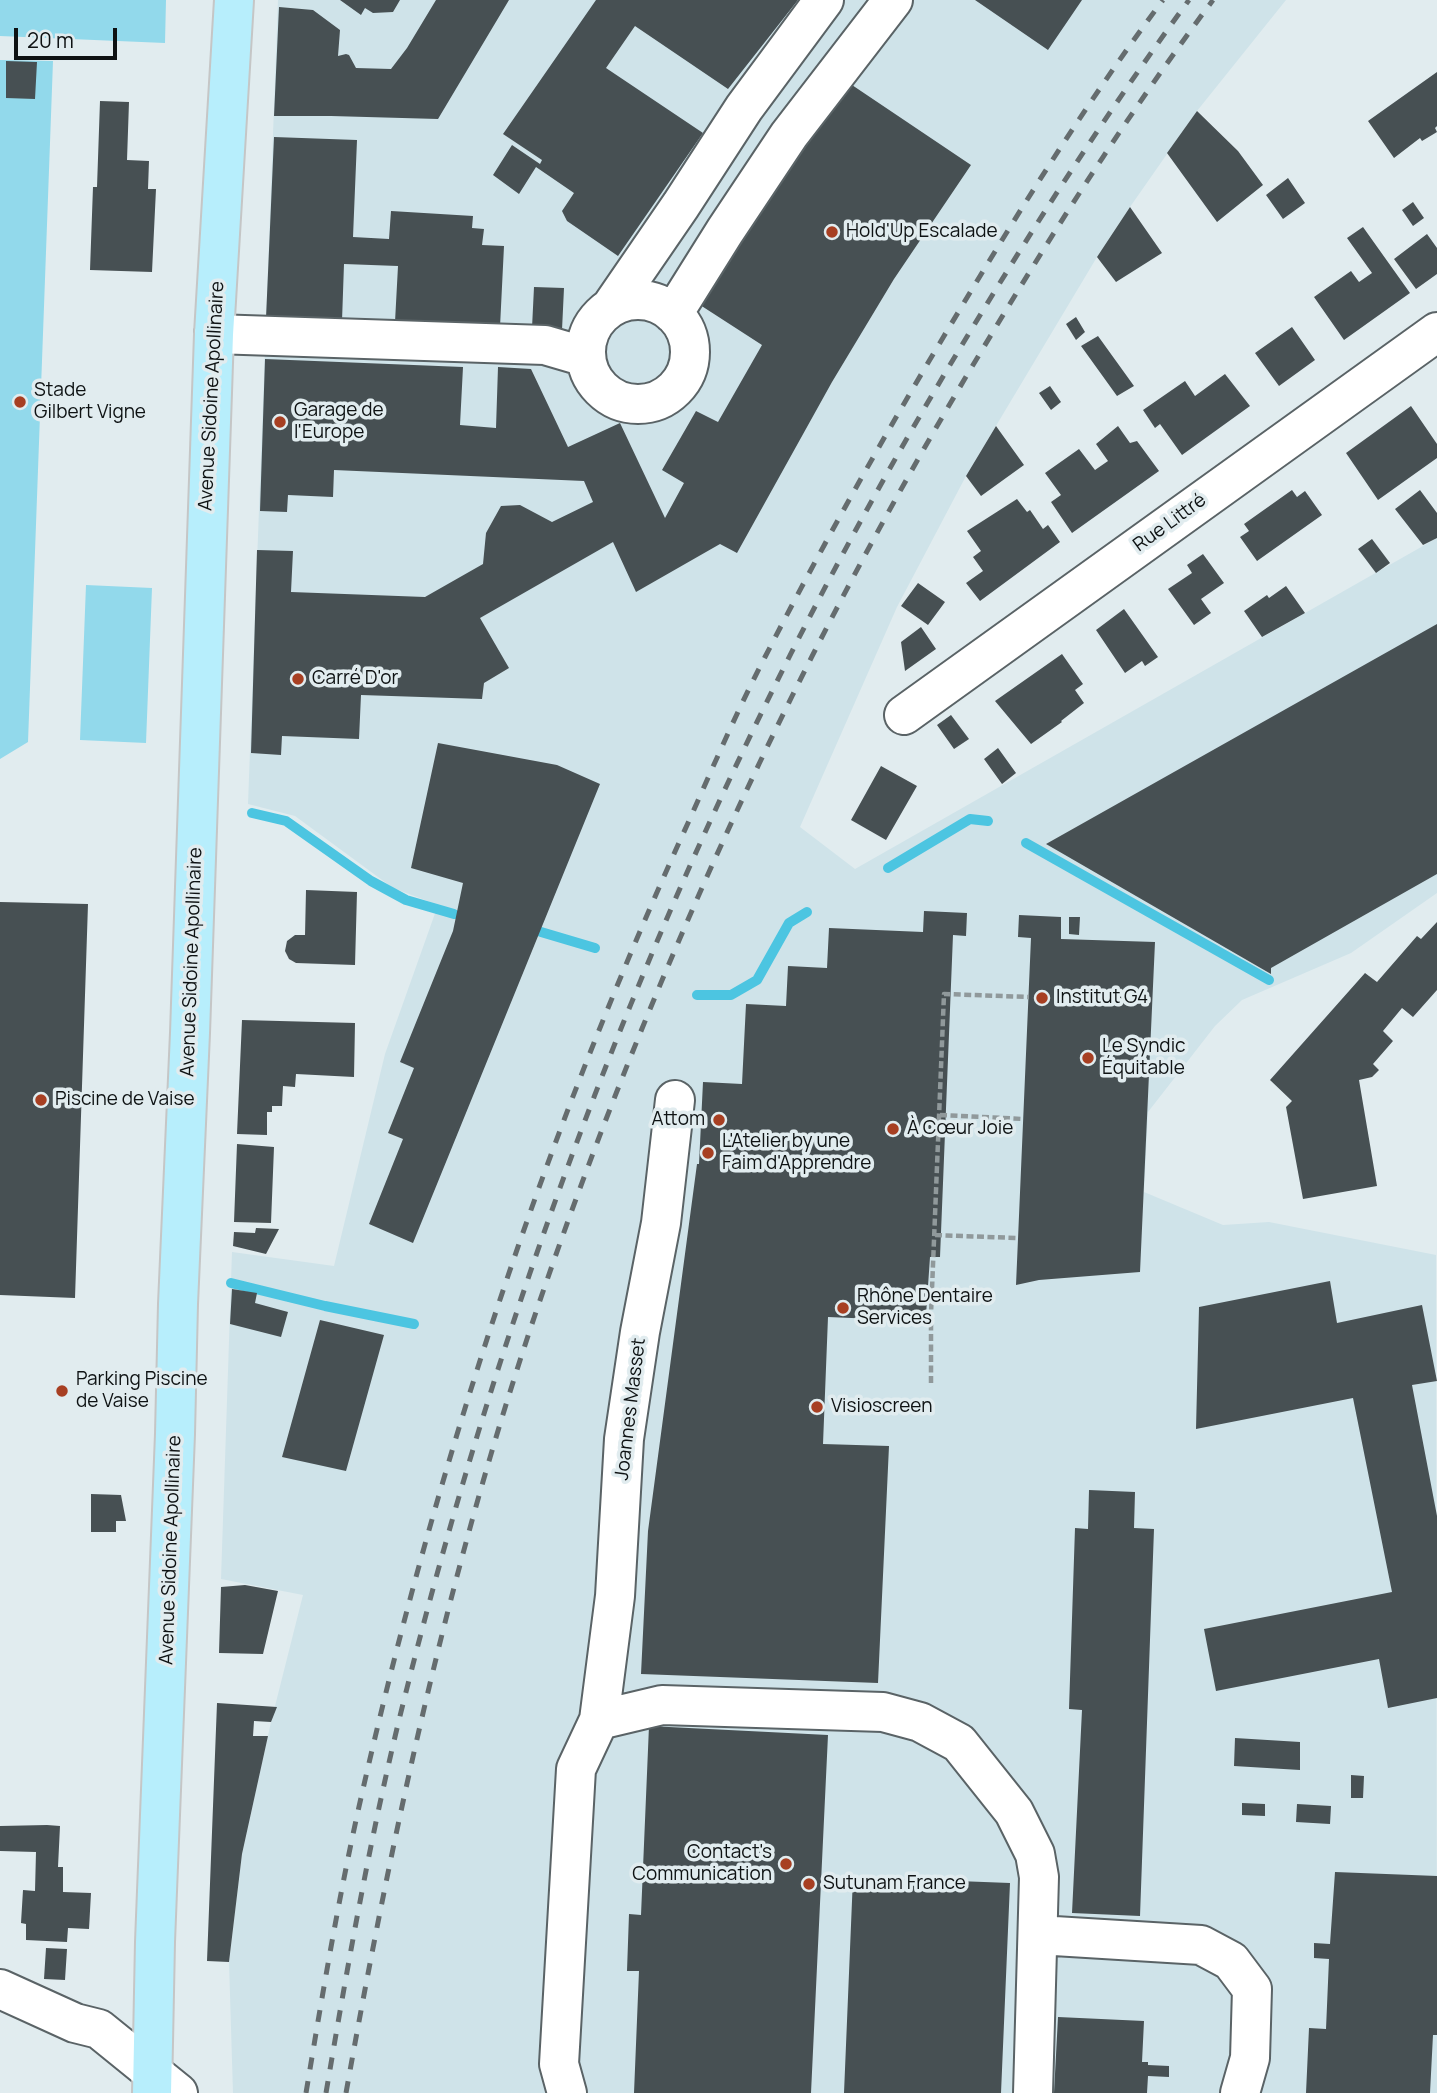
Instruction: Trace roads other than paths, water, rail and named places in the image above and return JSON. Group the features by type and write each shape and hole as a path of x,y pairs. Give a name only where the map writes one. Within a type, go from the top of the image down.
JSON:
{"main road":[{"name":"Avenue Sidoine Apollinaire","path":"161,2086 155,1952 175,1434 177,1304 190,1020 214,334 234,0"}],"street":[{"path":"611,307 627,301 644,300 673,314 684,328 689,343 689,360 684,376 674,389 661,399 645,404 628,403 612,397 599,387 590,373 586,357 586,342 591,328 611,307 744,108 824,0"},
{"path":"673,314 789,135 882,14 837,0"},
{"path":"744,108 789,135"},
{"path":"681,205 725,231"},
{"name":"Rue Littré","path":"904,715 1437,332"},
{"path":"214,334 545,345 586,357"},
{"name":"Joannes Masset","path":"567,2093 559,2064 576,1769 599,1720 615,1596 624,1439 640,1332 661,1223 675,1100"},
{"path":"599,1720 662,1705 883,1712 920,1722 959,1743 1014,1812 1035,1854 1040,1877 1032,2093"},
{"path":"1038,1935 1201,1945 1231,1961 1252,1989 1250,2058 1240,2093"},
{"path":"0,1989 75,2022 99,2029 161,2086"}],"waterway":[{"path":"252,813 286,821 371,881 406,900 454,914"},
{"path":"888,868 970,819 988,821"},
{"path":"1026,843 1269,980"},
{"path":"697,995 731,995 757,980 789,923 807,912"},
{"path":"541,932 595,948"},
{"path":"231,1283 414,1324"}],"railway":[{"path":"306,2093 332,1940 355,1827 393,1665 426,1541 501,1297 543,1177 636,940 735,718 874,455 1022,208 1076,123 1163,0"},
{"path":"326,2093 383,1788 455,1510 509,1335 570,1161 636,990 710,822 789,657 875,494 968,335 1075,165 1189,0"},
{"path":"346,2093 404,1797 450,1601 477,1504 536,1312 580,1187 678,942 789,702 912,469 1063,219 1151,86 1213,0"}],"place":[{"name":"Hold'Up Escalade","path":"832,232"},
{"name":"Stade Gilbert Vigne","path":"20,402"},
{"name":"Garage de l'Europe","path":"280,422"},
{"name":"Carré D'or","path":"298,679"},
{"name":"Institut G4","path":"1042,998"},
{"name":"Le Syndic Équitable","path":"1088,1058"},
{"name":"Piscine de Vaise","path":"41,1100"},
{"name":"Attom","path":"719,1120"},
{"name":"À Cœur Joie","path":"893,1129"},
{"name":"L'Atelier by une Faim d'Apprendre","path":"708,1153"},
{"name":"Rhône Dentaire Services","path":"843,1308"},
{"name":"Parking Piscine de Vaise","path":"62,1391"},
{"name":"Visioscreen","path":"817,1407"},
{"name":"Contact's Communication","path":"786,1864"},
{"name":"Sutunam France","path":"809,1884"}]}
